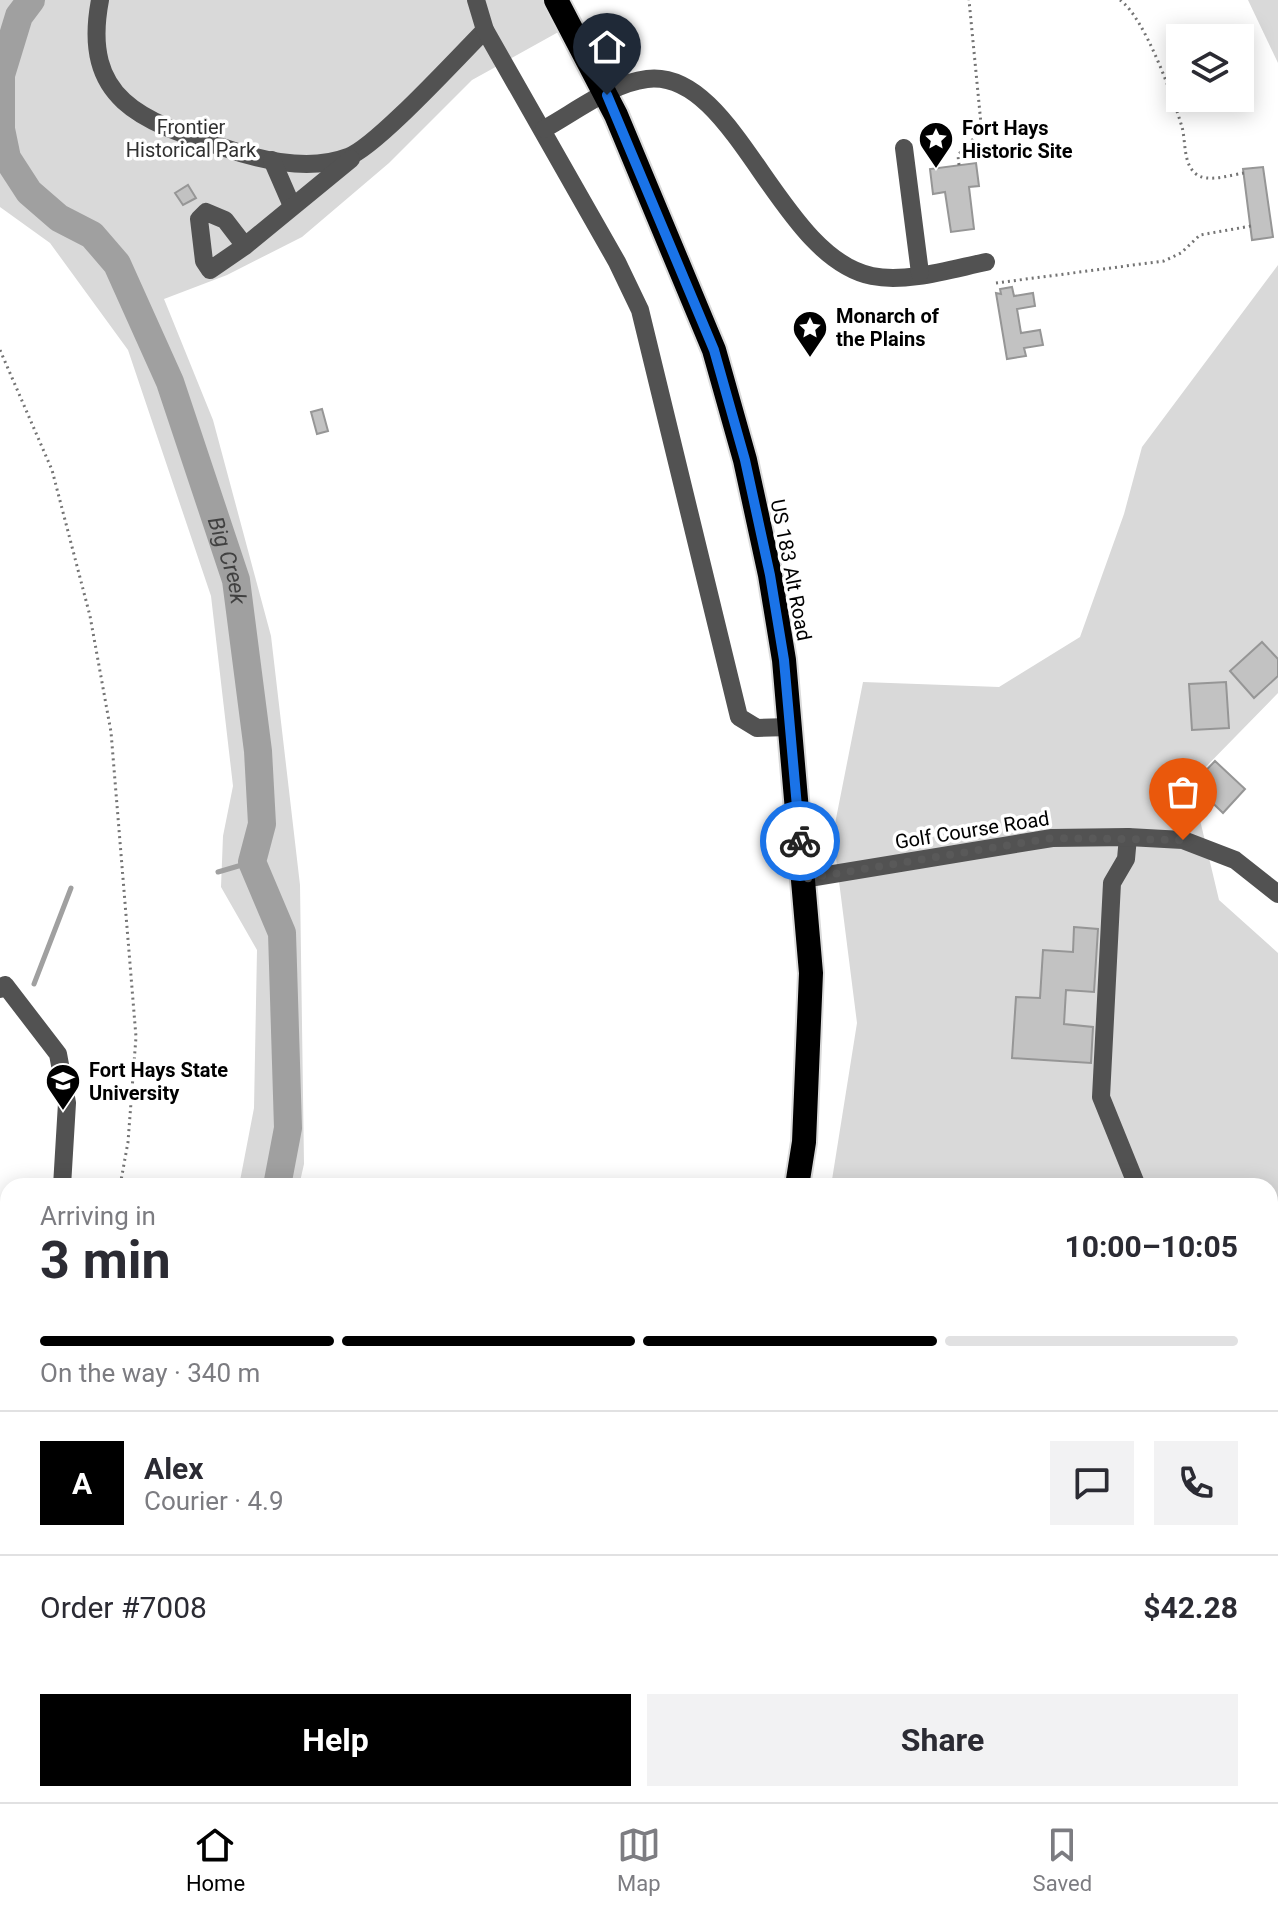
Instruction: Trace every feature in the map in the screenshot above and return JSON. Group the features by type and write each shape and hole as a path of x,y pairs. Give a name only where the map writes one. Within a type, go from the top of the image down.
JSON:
{"highway":[{"name":"US 183 Alt Road","path":"556,0 607,95 714,350 745,460 770,575 790,727 811,973 804,1142 798,1178"}],"street":[{"path":"100,0 95,34 99,58 115,90 131,109 165,128 272,160 333,160 362,149"},
{"path":"476,0 485,30 624,274 646,327 739,717 757,728 790,727"},
{"path":"245,246 362,149 485,30"},
{"path":"544,129 607,95 648,79 668,79 688,87 719,116 797,221 826,253 849,268 874,276 920,273 986,262"},
{"path":"904,148 920,273"},
{"path":"272,160 292,206"},
{"path":"1128,837 1126,859 1112,883 1101,1097 1134,1178"},
{"name":"Golf Course Road","path":"803,879 1052,838 1128,837 1183,840 1235,860 1278,894"},
{"path":"0,989 5,985 58,1054 67,1103 62,1178"}],"path":[{"path":"959,165 958,155 979,133 981,124 969,0"},
{"path":"1120,0 1129,6 1146,39 1182,128 1189,167 1198,176 1208,178 1244,173"},
{"path":"996,283 1164,261 1181,253 1200,235 1251,226"},
{"path":"0,350 52,470 90,616 111,732 136,1037 128,1142 121,1178"}],"green space":[{"name":"Frontier Historical Park","path":"0,0 555,0 571,25 472,80 389,163 302,237 227,275 164,299 213,420 271,636 300,885 304,1164 301,1178 241,1178 254,1108 257,950 221,887 223,836 233,786 211,596 128,350 50,243 0,207"},
{"path":"1248,0 1278,0 1278,63"},
{"path":"1278,265 1278,693 1191,782 1219,900 1278,953 1278,1178 832,1178 857,1023 833,834 863,682 999,687 1080,637 1124,514 1142,447"}],"building":[{"path":"976,163 979,186 969,187 974,229 951,232 945,192 933,194 930,169"},
{"path":"1263,167 1273,237 1252,240 1243,169"},
{"path":"188,185 196,198 183,205 175,193"},
{"path":"1012,287 1014,296 1033,293 1035,306 1017,309 1021,333 1040,330 1043,345 1024,348 1026,356 1007,359 996,293 1001,294 1000,289"},
{"path":"322,409 328,431 317,434 311,412"},
{"path":"1262,642 1278,659 1278,676 1254,698 1230,671"},
{"path":"1226,682 1229,728 1192,730 1189,684"},
{"path":"1215,761 1245,789 1223,813 1193,784"},
{"path":"1074,927 1098,929 1094,992 1066,990 1064,1024 1093,1027 1091,1063 1012,1058 1016,997 1040,998 1043,950 1073,952"}],"waterway":[{"name":"Big Creek","path":"31,0 19,16 1,75 1,129 7,158 29,192 59,218 92,235 117,264 170,382 236,580 258,751 262,824 252,862 282,933 288,1128 279,1178"},
{"path":"218,872 252,862"},
{"path":"34,984 71,888"}],"way so far":[{"path":"800,841 803,879 1052,838 1183,840"}],"place":[{"name":"Fort Hays Historic Site","path":"936,170"},
{"name":"Monarch of the Plains","path":"810,359"},
{"name":"Fort Hays State University","path":"63,1112"}],"route":[{"path":"607,95 714,350 745,460 770,575 784,660 800,841"}]}
